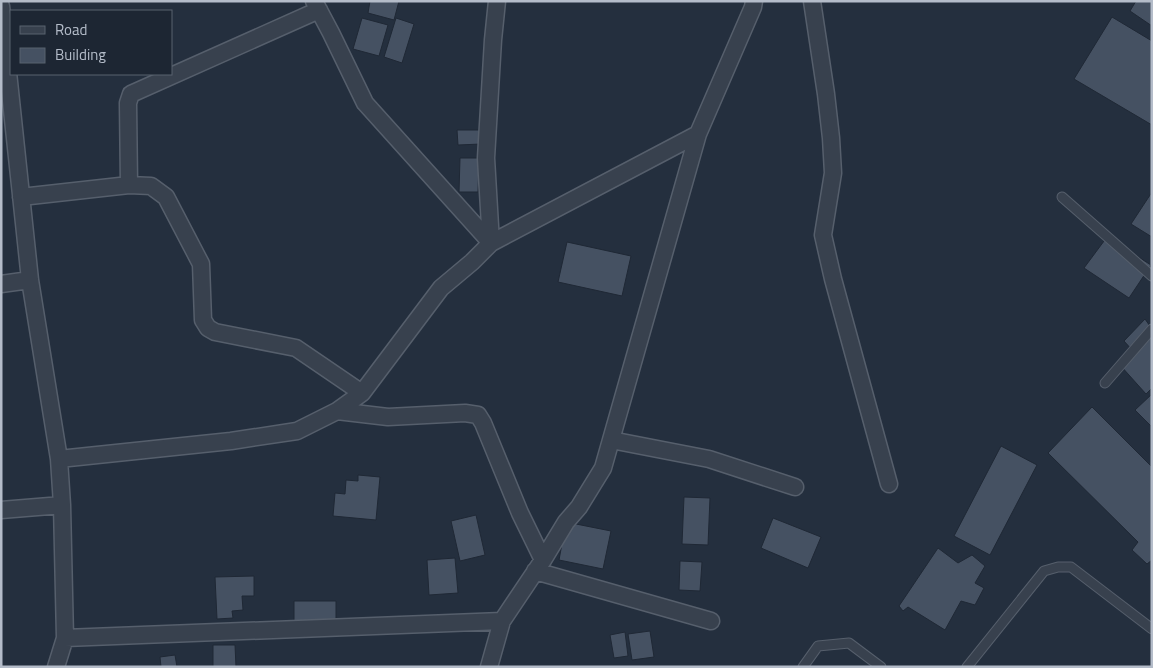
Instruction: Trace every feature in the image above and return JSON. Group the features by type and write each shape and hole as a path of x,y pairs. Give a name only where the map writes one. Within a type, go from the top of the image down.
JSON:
{"street":[{"path":"491,243 486,158 497,1"},
{"path":"489,667 502,621 566,522 579,507 604,468 698,134 754,1"},
{"path":"812,1 826,94 833,173 823,235 833,279 889,484"},
{"path":"1,6 30,280 59,459 65,638 56,667"},
{"path":"172,74 316,6 331,32 365,103 491,243"},
{"path":"129,185 128,103 131,94 171,75"},
{"path":"59,459 231,441 297,432 337,411 362,393 441,288 491,243 698,134"},
{"path":"21,197 129,185 151,186 166,197 201,264 203,320 208,328 215,332 296,348 362,393"},
{"path":"1,284 30,280"},
{"path":"337,411 388,417 478,415 520,513 539,566"},
{"path":"611,440 709,459 795,487"},
{"path":"1,510 62,505"},
{"path":"539,566 712,621"},
{"path":"65,638 502,621"}],"lane":[{"path":"1062,197 1152,276"},
{"path":"1105,383 1152,329"},
{"path":"967,667 1044,571 1058,567 1071,567 1152,629"},
{"path":"803,667 818,646 849,643 880,667"}],"building":[{"path":"370,1 399,1 394,20 368,13"},
{"path":"1136,1 1152,1 1152,26 1130,11"},
{"path":"1112,17 1152,41 1152,125 1074,79"},
{"path":"362,18 388,25 379,56 353,49"},
{"path":"396,18 414,24 402,63 384,57"},
{"path":"457,130 480,130 481,144 458,145"},
{"path":"460,158 479,158 478,192 459,192"},
{"path":"1152,192 1152,237 1131,224"},
{"path":"1107,237 1151,265 1129,298 1084,268"},
{"path":"567,242 631,256 622,296 558,282"},
{"path":"1145,319 1152,329 1152,388 1146,394 1120,365 1133,351 1124,341"},
{"path":"1152,394 1152,427 1135,410"},
{"path":"1092,407 1152,467 1152,560 1147,564 1132,550 1138,542 1048,453"},
{"path":"1001,446 1037,465 990,555 954,536"},
{"path":"358,475 380,477 376,520 333,516 335,493 345,494 346,480 358,481"},
{"path":"684,497 710,498 708,545 682,544"},
{"path":"476,515 485,555 460,561 451,521"},
{"path":"773,518 821,537 808,568 761,548"},
{"path":"566,522 611,531 603,569 559,560"},
{"path":"938,548 958,563 972,555 985,566 975,583 984,588 975,605 961,601 945,630 908,607 903,611 899,606"},
{"path":"455,558 458,593 429,595 427,560"},
{"path":"680,561 702,562 700,591 679,590"},
{"path":"254,576 254,596 242,596 243,610 232,611 233,618 217,619 215,577"},
{"path":"294,601 336,601 336,622 294,622"},
{"path":"650,631 654,657 632,660 628,634"},
{"path":"625,632 628,656 614,658 610,635"},
{"path":"213,645 235,645 236,667 213,667"},
{"path":"175,655 177,667 161,667 160,657"}]}
